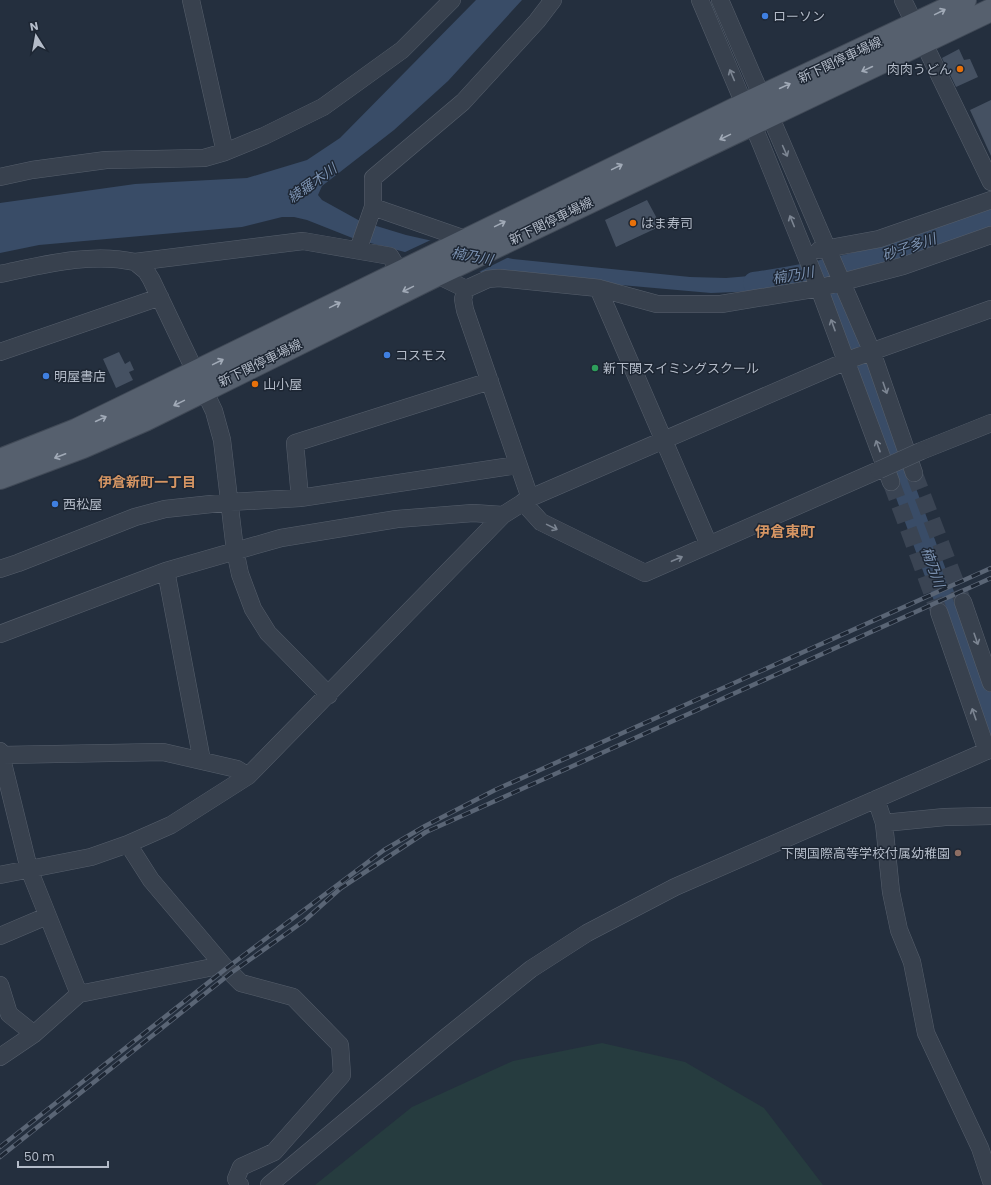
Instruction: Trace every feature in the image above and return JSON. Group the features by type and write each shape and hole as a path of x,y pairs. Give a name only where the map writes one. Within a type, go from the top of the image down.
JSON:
{"main road":[{"name":"新下関停車場線","path":"919,33 965,0"},
{"name":"新下関停車場線","path":"0,478 83,447 400,272 467,240 757,110 919,33 991,10"},
{"name":"新下関停車場線","path":"0,460 200,382 440,273 504,243 757,110"}],"street":[{"path":"191,0 225,152"},
{"path":"0,177 106,160 204,158 225,152 264,136 323,107 402,50 452,0"},
{"path":"359,247 372,210 373,178 463,102 537,22 553,0"},
{"path":"700,0 830,251 830,283 859,356 891,482"},
{"path":"720,0 806,256 830,283 859,356 914,473"},
{"path":"903,0 991,182"},
{"path":"806,256 879,239 991,200"},
{"path":"372,210 467,240"},
{"path":"991,235 903,266 830,283 721,304 657,304 598,288 499,278 488,279 466,289 463,299 465,310 518,465 526,500 541,522 645,572 922,451 991,423"},
{"path":"0,274 36,266 79,260 118,259 135,262 303,241 359,247 390,256 400,272"},
{"path":"135,262 146,271 160,297 214,411 222,440 235,550 240,574 253,609 268,633 329,695"},
{"path":"440,273 466,289"},
{"path":"598,288 662,440 709,545"},
{"path":"0,352 160,297"},
{"path":"0,875 91,856 128,844 171,825 248,776 329,695 503,515 526,500 859,356 991,309"},
{"path":"300,498 294,443 490,381"},
{"path":"0,569 135,516 165,509 230,502 300,498 518,465"},
{"path":"0,634 166,571 281,538 397,519 472,513 503,515"},
{"path":"166,571 202,761"},
{"path":"963,602 991,683"},
{"path":"269,1185 444,1039 531,969 587,933 675,887 989,750 939,612"},
{"path":"79,994 29,869 1,753 163,752 237,769 248,776"},
{"path":"876,799 884,823 891,892 899,930 912,962 926,1033 980,1148 991,1181"},
{"path":"884,823 945,817 991,816"},
{"path":"128,844 151,880 223,965 241,983 293,997 340,1045 342,1075 274,1152 241,1167 236,1179 240,1185"},
{"path":"0,936 47,916"},
{"path":"0,1057 34,1034 79,994 223,965"},
{"path":"0,985 9,1014 34,1034"}],"green space":[{"path":"602,1043 685,1062 764,1108 823,1185 315,1185 412,1107 513,1061"}],"water":[{"name":"綾羅木川","path":"476,0 522,0 448,81 394,130 322,186 318,195 322,200 360,221 406,235 513,259 690,277 726,278 783,273 784,287 759,291 711,293 485,273 355,239 307,220 294,217 282,217 242,227 39,245 0,253 0,203 135,184 247,178 307,160 340,138"}],"pier":[{"path":"433,239 511,256 477,273 403,253"}],"building":[{"name":"肉肉うどん","path":"959,49 964,60 970,59 978,77 956,87 942,58"},
{"path":"991,100 991,156 970,110"},
{"name":"はま寿司","path":"647,200 661,226 616,247 605,220"},
{"path":"119,352 125,364 130,361 134,370 129,372 133,380 116,388 103,359"}],"waterway":[{"name":"砂子多川","path":"754,283 816,272 864,261 921,244 991,218"},
{"name":"楠乃川","path":"824,270 991,724"}],"tunnel":[{"path":"914,473 963,602"},
{"path":"891,482 939,612"}],"railway":[{"path":"0,1147 228,967 384,850 425,826 495,790 991,568"},
{"path":"0,1157 231,973 304,921 341,888 426,832 991,578"}],"place":[{"name":"ローソン","path":"765,16"},
{"name":"肉肉うどん","path":"960,69"},
{"name":"はま寿司","path":"633,223"},
{"name":"コスモス","path":"387,355"},
{"name":"新下関スイミングスクール","path":"595,368"},
{"name":"明屋書店","path":"46,376"},
{"name":"山小屋","path":"255,384"},
{"name":"西松屋","path":"55,504"},
{"name":"下関国際高等学校付属幼稚園","path":"958,853"}],"district":[{"name":"伊倉新町一丁目","path":"147,482"},
{"name":"伊倉東町","path":"785,531"}]}
